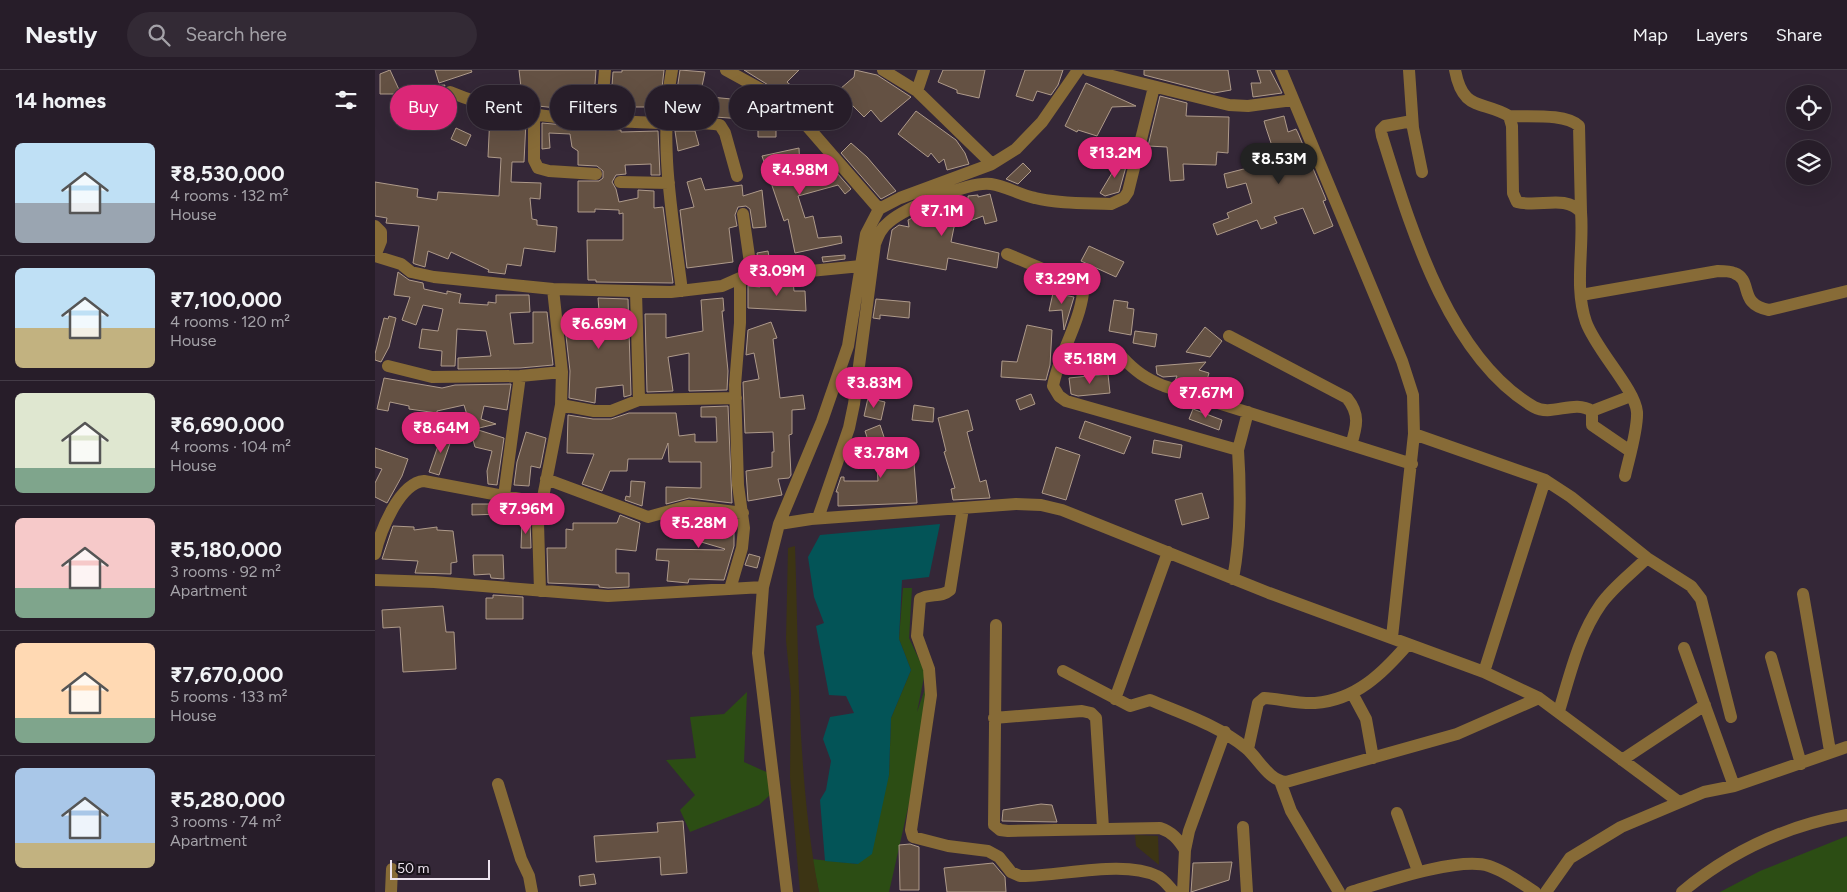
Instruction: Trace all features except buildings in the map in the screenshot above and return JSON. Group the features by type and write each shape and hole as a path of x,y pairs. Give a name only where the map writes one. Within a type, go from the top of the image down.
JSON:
{"street":[{"path":"604,85 605,70"},
{"path":"670,85 672,70"},
{"path":"726,70 772,95 794,111 879,209"},
{"path":"883,70 917,91 992,164"},
{"path":"917,91 924,70"},
{"path":"787,892 758,653 763,587 779,524 822,421 848,346 866,234 879,209 900,198 992,164 1015,149 1042,122 1078,70"},
{"path":"1088,70 1229,105 1248,106 1293,100"},
{"path":"1281,70 1402,361 1413,395 1415,434 1392,637"},
{"path":"1409,70 1412,121 1421,172"},
{"path":"1455,70 1463,93 1474,104 1500,111 1509,116 1564,118 1574,121 1579,126 1581,295 1586,322 1594,342 1631,396 1637,415 1625,476"},
{"path":"818,518 849,428 854,404 875,244 880,231 888,222 900,214 947,193 981,184 1000,186 1024,195 1050,201 1111,204 1118,202 1128,192 1155,87"},
{"path":"1509,116 1512,126 1513,193 1517,202 1527,205 1566,202 1574,204 1581,212"},
{"path":"1412,121 1385,126 1381,130 1382,136 1417,241 1450,312 1467,342 1503,383 1533,406 1542,411 1569,407 1588,408 1592,412 1592,425 1630,451"},
{"path":"719,125 725,133 737,176"},
{"path":"534,130 534,160 538,168 596,174"},
{"path":"665,130 669,183 682,291"},
{"path":"620,182 669,183"},
{"path":"730,589 742,548 744,528 738,485 735,398 746,277 743,214"},
{"path":"375,226 381,232 381,241 375,256 401,264 411,272 434,277 553,289 635,292 682,291 722,286 746,277 861,266"},
{"path":"1007,254 1076,283 1083,293 1081,306 1055,372 1053,386 1059,396 1066,401 1238,450"},
{"path":"1581,295 1719,271 1734,272 1741,277 1750,302 1758,308 1769,310 1847,291"},
{"path":"540,590 538,523 561,405 563,372 553,289"},
{"path":"635,292 639,400"},
{"path":"1229,336 1347,398 1354,407 1357,416 1351,445"},
{"path":"1122,357 1136,372 1148,380 1412,464"},
{"path":"388,366 432,377 519,376 563,372"},
{"path":"504,496 519,376"},
{"path":"1592,412 1631,396"},
{"path":"561,405 594,410 611,410 639,400 735,398"},
{"path":"1233,579 1239,551 1241,504 1238,450 1249,412"},
{"path":"1415,434 1545,480 1571,497 1647,558 1691,586 1701,599 1731,717"},
{"path":"546,479 648,517 688,506 743,513"},
{"path":"375,554 378,538 389,515 409,486 417,481 424,480 542,503"},
{"path":"1484,672 1545,480"},
{"path":"779,524 818,518 1016,504 1041,505 1062,510 1233,579 1484,672 1539,698 1679,802"},
{"path":"963,508 950,590 944,595 926,596 919,599 917,606 917,636 929,669 931,695 911,830 913,837 948,846 988,851 999,857 1011,872 1020,876 1118,869 1141,871 1160,877 1174,892"},
{"path":"1115,699 1168,552"},
{"path":"1559,711 1583,635 1592,618 1602,602 1647,558"},
{"path":"375,580 435,582 608,596 763,587"},
{"path":"1803,594 1830,751"},
{"path":"996,625 994,825 1000,830 1008,831 1160,828 1169,831 1177,837 1185,850"},
{"path":"1248,749 1258,703 1264,698 1313,703 1352,693 1383,673 1408,644"},
{"path":"1684,648 1734,786"},
{"path":"1771,657 1801,764"},
{"path":"1063,671 1130,706 1150,700 1225,732 1248,749 1271,775 1280,781 1286,782 1470,730 1539,698"},
{"path":"1352,693 1366,719 1373,758"},
{"path":"1622,760 1705,705"},
{"path":"994,718 1082,711 1091,713 1096,718 1103,828"},
{"path":"1183,892 1185,850 1198,801 1225,732"},
{"path":"1546,892 1570,858 1621,827 1705,792 1734,786 1801,764 1830,751 1847,747"},
{"path":"1280,781 1291,811 1339,892"},
{"path":"498,784 521,859 529,876 532,892"},
{"path":"1397,813 1418,871"},
{"path":"1682,892 1703,874 1763,840 1795,828 1847,814"},
{"path":"1243,827 1247,892"},
{"path":"1351,892 1418,871 1473,863 1488,865 1535,892"},
{"path":"391,892 392,869"}],"green space":[{"path":"903,588 912,588 909,638 925,672 917,712 926,686 917,768 889,892 819,892 812,859 858,864 889,775 891,718 911,670 899,639"},
{"path":"747,692 744,762 773,775 770,795 759,805 690,832 680,810 695,795 666,760 696,758 690,717 724,714"},
{"path":"1847,836 1847,892 1720,892 1760,871"}],"sand":[{"path":"795,546 800,720 807,806 819,892 800,892 790,777 791,693 786,640 788,548"},
{"path":"1135,835 1158,836 1159,865 1136,846"}],"shaded area":[{"path":"940,524 929,577 902,580 899,639 911,670 891,718 889,775 872,854 858,864 825,861 820,800 826,790 831,761 823,739 830,717 854,713 846,696 829,695 816,626 824,623 814,597 808,557 820,535"}]}
